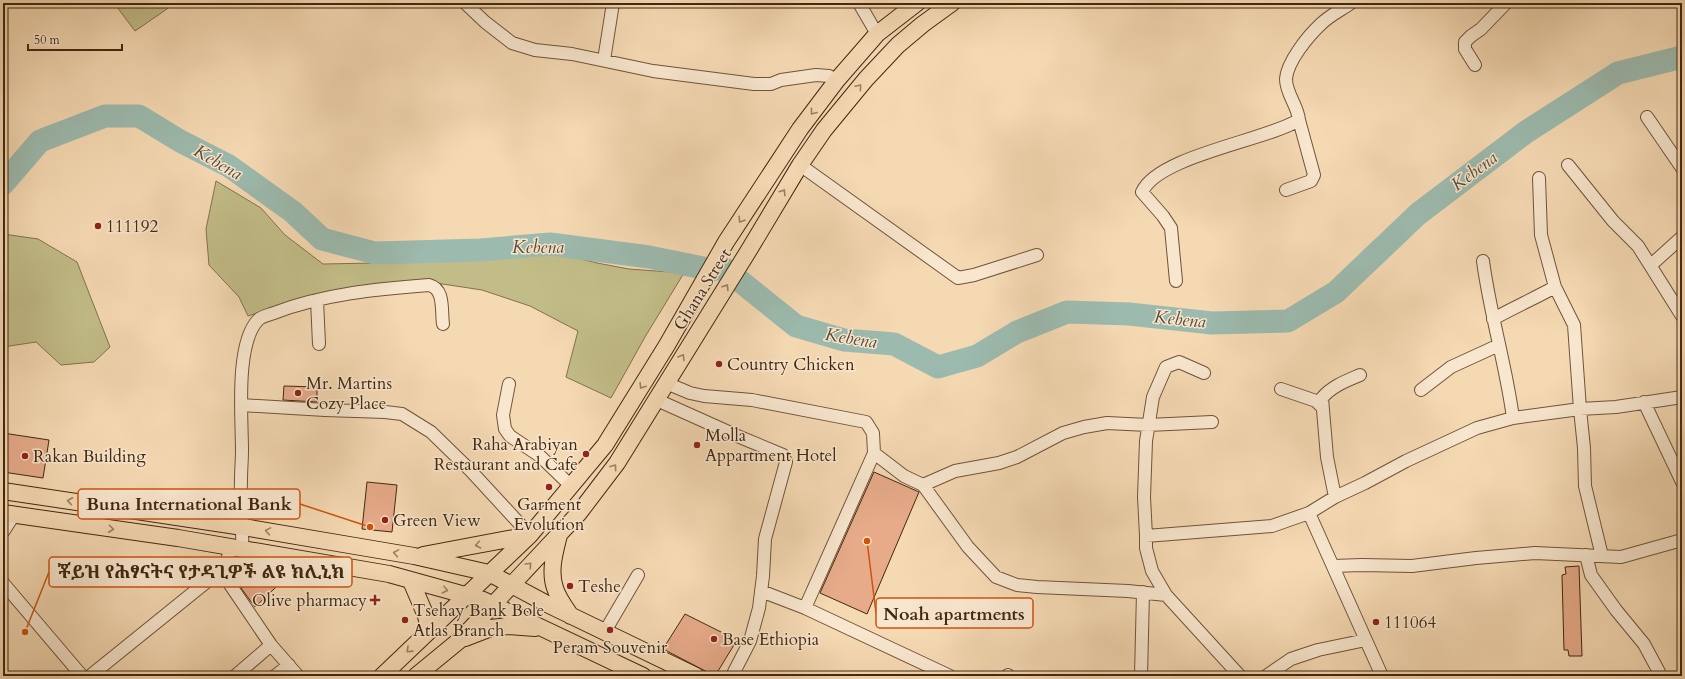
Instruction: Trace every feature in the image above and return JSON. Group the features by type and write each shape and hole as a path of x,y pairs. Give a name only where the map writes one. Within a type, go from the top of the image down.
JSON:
{"main road":[{"name":"Ghana Street","path":"382,676 530,535 605,445 691,305 726,242 800,129 837,80 878,34 917,3"},
{"name":"Ghana Street","path":"461,639 579,513 617,463 749,250 772,209 800,164 824,130 866,79 898,45 923,24 952,3"},
{"path":"755,199 772,209"},
{"path":"3,492 243,527 414,556 489,573 604,633 696,676"},
{"path":"9,514 178,538 389,574 468,595 493,604 636,674"},
{"path":"559,534 554,556 554,587 559,599 571,616"},
{"path":"414,556 439,553 530,535"},
{"path":"411,581 426,616 429,631"},
{"path":"416,676 461,639 491,628 509,626 545,629"}],"street":[{"path":"465,3 484,22 512,43 535,50 572,54 653,71 754,84 770,84 781,80 816,75 829,76 837,80"},
{"path":"604,60 613,3"},
{"path":"859,3 878,34"},
{"path":"1286,190 1311,181 1314,175 1298,111 1288,90 1286,79 1289,69 1299,50 1321,24 1351,3"},
{"path":"1475,66 1464,49 1464,42 1485,25 1506,3"},
{"path":"1647,117 1682,168"},
{"path":"1176,281 1171,228 1163,216 1142,192 1144,187 1163,172 1182,162 1225,146 1288,127 1300,120"},
{"path":"800,164 958,278 974,275 1037,255"},
{"path":"1568,165 1613,221 1638,246 1682,316"},
{"path":"1539,178 1541,235 1555,287 1574,325 1584,448 1585,486 1602,556"},
{"path":"1651,265 1682,237"},
{"path":"1483,261 1493,320 1508,380 1513,418"},
{"path":"90,676 226,567 237,548 243,527 240,481 242,450 241,405 246,348 251,328 259,318 317,300 380,288 428,285 434,286 440,293 442,324"},
{"path":"1493,320 1555,287"},
{"path":"317,300 319,344"},
{"path":"1421,390 1451,367 1499,345"},
{"path":"1204,373 1179,362 1166,367 1153,396 1148,425 1144,497 1146,548 1152,571 1166,595 1240,676"},
{"path":"1335,497 1327,457 1326,435 1321,406 1322,398 1328,391 1341,383 1360,375"},
{"path":"666,383 697,395 752,400 866,422 873,433 874,453 805,608"},
{"path":"509,384 503,415 505,429 510,436 540,456 571,486"},
{"path":"1281,389 1316,401 1321,406"},
{"path":"1146,536 1272,526 1309,513 1335,497 1458,436 1477,428 1513,418 1580,409 1616,407 1682,397"},
{"path":"657,400 783,455 786,462 765,539 759,608 750,641 732,676"},
{"path":"1644,402 1682,482"},
{"path":"241,405 402,414 431,432 470,470 530,535"},
{"path":"923,485 955,471 999,463 1017,457 1063,433 1084,427 1107,423 1148,425 1212,422"},
{"path":"874,453 904,476 923,485 968,547 996,577 1017,585 1143,592 1166,595"},
{"path":"1309,513 1382,676"},
{"path":"3,532 9,514"},
{"path":"1333,566 1412,566 1476,558 1535,553 1621,557 1682,540"},
{"path":"1586,555 1591,574 1616,610 1644,644 1659,672 1658,676"},
{"path":"226,567 229,583 271,645 298,676"},
{"path":"604,633 638,575"},
{"path":"3,583 82,676"},
{"path":"761,591 805,608 950,676"},
{"path":"1141,676 1143,592"},
{"path":"1266,676 1291,659 1318,650 1366,640"},
{"path":"234,676 271,645"},
{"path":"275,676 289,665"}],"shaded area":[{"path":"114,3 173,3 167,9 135,31"},
{"path":"216,181 261,208 285,235 323,264 374,263 550,251 597,263 629,269 684,273 645,337 611,398 566,377 578,331 530,306 482,290 436,283 312,296 248,316 239,297 209,265 206,229"},
{"path":"3,234 38,239 77,262 110,347 94,362 61,365 36,342 3,347"}],"building":[{"path":"284,386 317,387 317,402 283,400"},
{"name":"Rakan Building","path":"3,433 49,440 43,478 3,472"},
{"path":"874,472 919,492 867,614 820,593"},
{"path":"367,482 397,485 392,532 362,529"},
{"path":"1579,566 1582,656 1569,656 1568,650 1564,650 1562,575 1566,574 1565,567"},
{"path":"266,568 292,572 255,607 241,588"},
{"path":"685,614 737,640 715,676 663,649"}],"waterway":[{"name":"Kebena","path":"3,184 40,141 105,116 139,116 180,141 229,166 293,212 322,239 375,253 481,250 550,244 649,257 708,269 725,269 796,326 844,340 894,344 938,367 977,356 1017,332 1067,312 1129,314 1212,323 1288,321 1336,292 1418,214 1526,132 1618,73 1682,57"}],"place":[{"name":"111192","path":"98,226"},
{"name":"Country Chicken","path":"719,364"},
{"name":"Mr. Martins Cozy Place","path":"298,393"},
{"name":"Molla Appartment Hotel","path":"697,445"},
{"name":"Raha Arabiyan Restaurant and Cafe","path":"586,454"},
{"name":"Rakan Building","path":"25,456"},
{"name":"Garment Evolution","path":"549,487"},
{"name":"Green View","path":"385,520"},
{"name":"Buna International Bank","path":"370,527"},
{"name":"Noah apartments","path":"867,541"},
{"name":"Teshe","path":"570,586"},
{"name":"Olive pharmacy","path":"375,600"},
{"name":"Tsehay Bank Bole Atlas Branch","path":"405,620"},
{"name":"111064","path":"1376,622"},
{"name":"Peram Souvenir","path":"610,630"},
{"name":"ቾይዝ የሕፃናትና የታዳጊዎች ልዩ ክሊኒክ","path":"25,632"},
{"name":"Base Ethiopia","path":"714,639"}]}
